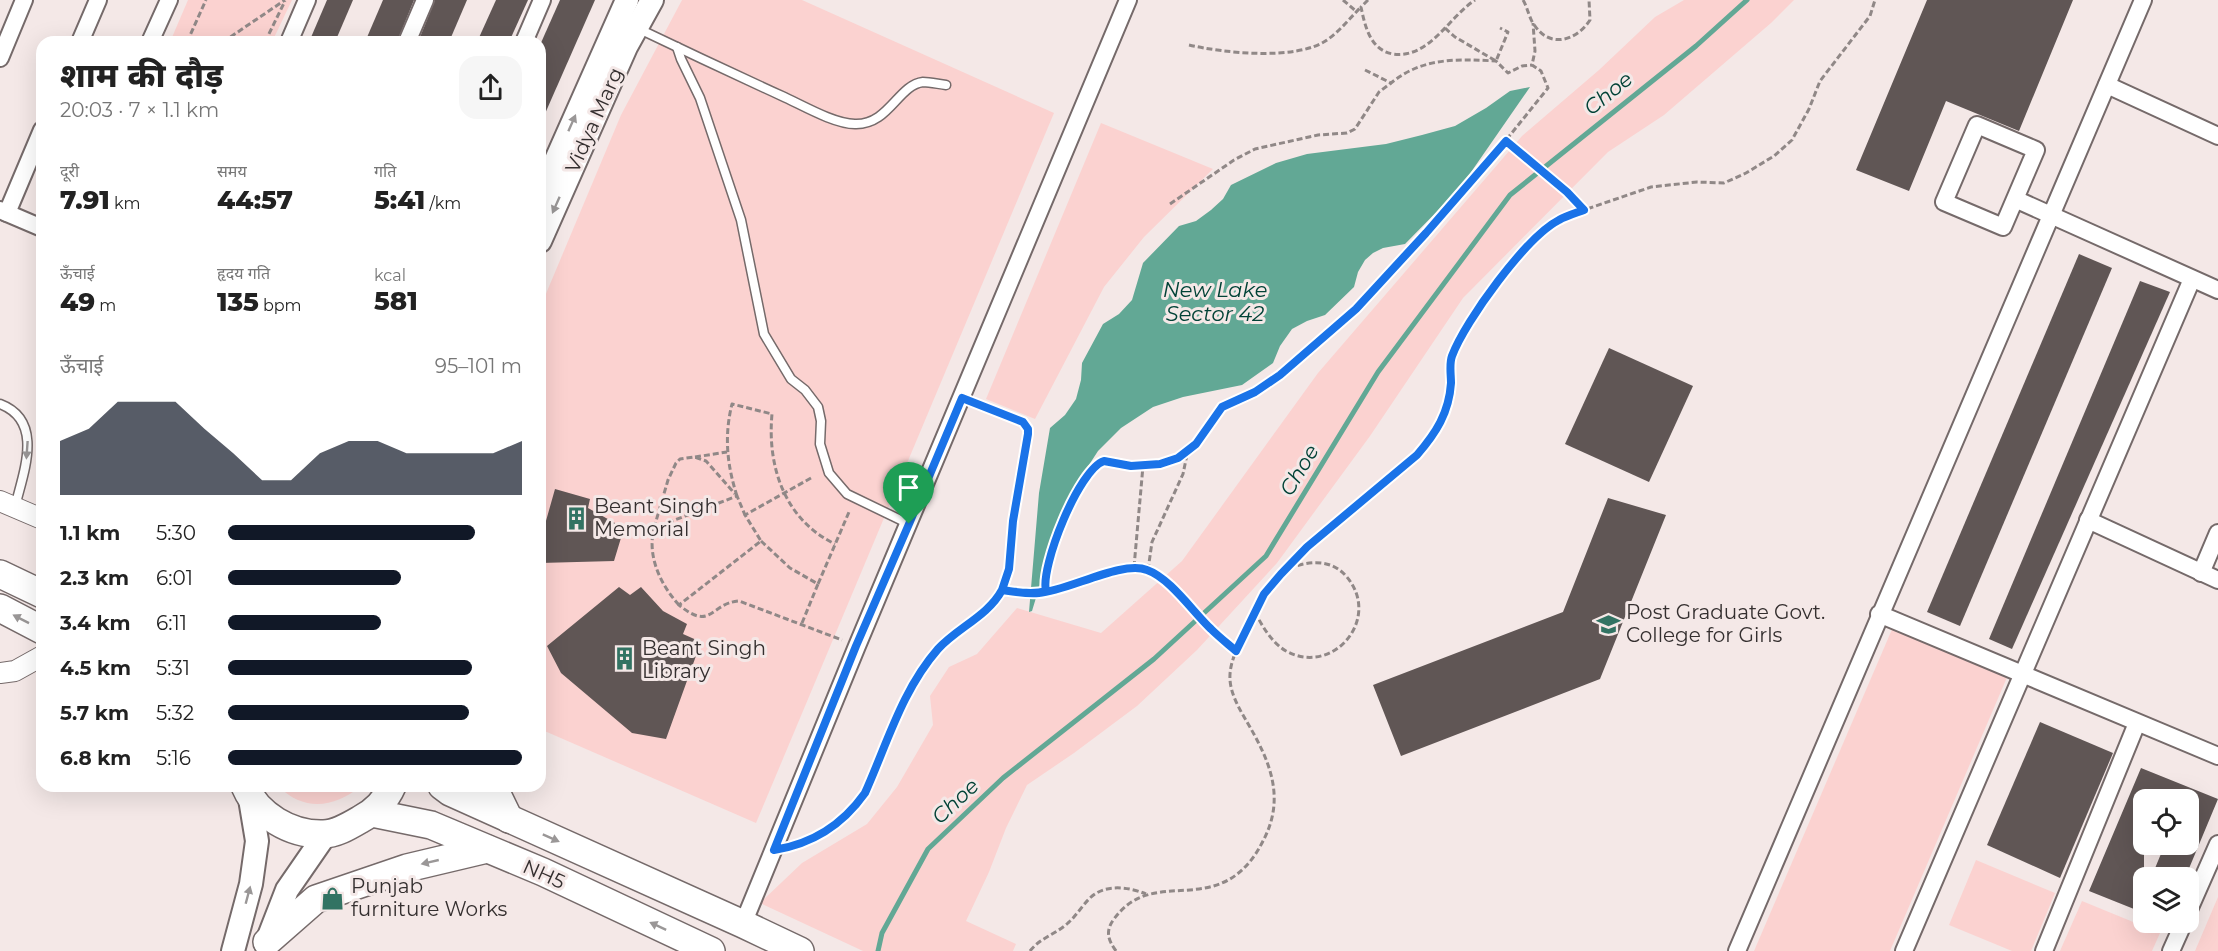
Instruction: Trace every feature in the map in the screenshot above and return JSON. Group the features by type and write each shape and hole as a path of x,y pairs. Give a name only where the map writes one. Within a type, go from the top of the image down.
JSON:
{"highway":[{"path":"0,574 36,591"},
{"path":"0,608 36,627"},
{"path":"248,793 271,820 306,833 324,835 342,830 372,813 388,792"},
{"name":"NH5","path":"450,792 800,951"},
{"path":"496,792 509,819"},
{"name":"NH5","path":"372,813 431,825 543,872 711,951"},
{"path":"266,946 316,899 407,868 487,849"}],"main road":[{"name":"Vidya Marg","path":"546,182 627,0"},
{"name":"Vidya Marg","path":"546,227 626,47 652,0"},
{"path":"233,951 251,884 257,841 248,793"},
{"path":"266,946 286,890 324,835"}],"street":[{"path":"0,58 24,0"},
{"path":"83,36 98,0"},
{"path":"153,36 169,0"},
{"path":"292,36 307,0"},
{"path":"410,36 425,0"},
{"path":"527,36 542,0"},
{"path":"743,924 856,646 1128,0"},
{"path":"1737,951 2143,0"},
{"path":"2107,85 2218,136"},
{"path":"1977,125 2036,150 2016,199 2003,227 1944,202 1977,125"},
{"path":"36,142 3,211 36,225"},
{"path":"2016,199 2218,290"},
{"path":"1904,951 2192,279"},
{"path":"8,504 36,516"},
{"path":"2088,520 2218,580"},
{"path":"2202,573 2218,533"},
{"path":"1880,614 2218,756"},
{"path":"0,673 15,671 36,659"},
{"path":"2044,951 2137,723"},
{"path":"2199,887 2218,844"},
{"path":"2171,951 2179,933"}],"lane":[{"path":"636,28 802,105 853,125 867,123 878,118 914,85 923,82 946,85"},
{"path":"677,47 700,98 741,220 764,334 791,379 805,390 818,406 821,421 820,444 829,473 847,494 909,524"},
{"path":"0,404 7,406 27,431 29,448 8,504"}],"path":[{"path":"190,36 206,0"},
{"path":"233,36 285,0"},
{"path":"268,36 285,0"},
{"path":"1343,0 1357,12"},
{"path":"1189,45 1245,53 1287,52 1312,47 1326,41 1368,0"},
{"path":"1361,7 1370,38 1387,53 1403,55 1414,53 1475,0"},
{"path":"1523,0 1533,23 1550,39 1569,39 1579,34 1590,21 1588,0"},
{"path":"1116,951 1108,938 1110,924 1122,909 1146,894 1222,883 1247,865 1268,831 1273,815 1272,773 1265,754 1239,708 1230,682 1230,667 1236,651 1264,594 1286,569 1307,547 1417,455 1431,439 1448,406 1451,358 1466,328 1488,294 1535,239 1558,220 1651,187 1697,182 1724,183 1774,156 1792,140 1809,109 1820,81 1870,16 1875,0"},
{"path":"1532,65 1535,51 1533,23"},
{"path":"1496,61 1508,32 1500,27"},
{"path":"1046,591 1045,579 1061,526 1075,495 1090,471 1104,461 1143,466 1178,458 1203,435 1222,407 1255,392 1280,375 1356,309 1506,141 1548,88 1541,70 1532,65 1522,66 1508,73 1496,61 1455,37 1445,28"},
{"path":"1170,204 1234,160 1255,149 1318,135 1347,133 1355,129 1379,92 1405,72 1445,60 1496,61"},
{"path":"1365,70 1391,83"},
{"path":"1506,141 1567,192 1584,210"},
{"path":"774,850 793,847 821,834 837,825 855,808 865,793 916,677 939,648 987,609 1002,590 1009,569 1013,521 1028,429 1023,422 962,398"},
{"path":"818,584 790,568 761,541 745,515 730,473 727,452 732,404 772,414 772,457 784,493 805,524 835,544"},
{"path":"1148,570 1152,542 1183,474 1188,450"},
{"path":"727,452 686,457 676,463 668,480 654,528 651,552 665,586 679,605 692,614 702,617 712,614 727,603 739,601 802,623 856,646"},
{"path":"694,457 706,461 737,496"},
{"path":"1134,567 1143,466"},
{"path":"745,515 811,478"},
{"path":"654,528 737,496"},
{"path":"802,623 849,513"},
{"path":"679,605 761,541"},
{"path":"1255,612 1274,642 1286,651 1301,656 1317,657 1333,651 1355,630 1360,615 1359,597 1342,571 1330,564 1311,562 1286,569"},
{"path":"1002,590 1040,593 1134,567 1148,570 1163,580 1236,651"},
{"path":"1030,951 1042,939 1067,924 1091,897 1106,890 1130,887 1146,894"}],"shaded area":[{"path":"188,0 292,0 275,36 173,36"},
{"path":"682,0 802,0 1054,113 756,823 546,732 546,294 621,115"},
{"path":"1684,0 1794,0 1771,23 1664,115 1608,152 1463,298 1370,436 1277,563 1197,650 1137,706 1027,785 966,921 1016,944 1013,951 863,951 760,903 802,863 867,824 897,787 933,725 930,696 949,667 977,654 1017,608 1101,633 1182,561 1318,373 1522,136 1599,70 1655,17"},
{"path":"1101,123 1213,169 1144,237 1104,287 1035,419 986,399"},
{"path":"1893,627 2008,675 1890,951 1754,951"},
{"path":"286,792 352,792 330,803 319,804 298,800"},
{"path":"1976,860 2055,893 2031,951 2012,951 1949,925"},
{"path":"2218,897 2218,951 2195,951"},
{"path":"2082,901 2133,922 2133,933 2160,933 2152,951 2060,951"}],"water":[{"name":"New Lake Sector 42","path":"1530,87 1460,188 1405,244 1383,248 1365,260 1358,272 1354,287 1325,315 1292,329 1280,346 1273,363 1242,385 1183,397 1153,407 1121,428 1098,451 1076,485 1055,535 1032,611 1029,612 1039,493 1050,428 1065,415 1076,399 1081,380 1082,363 1103,324 1119,314 1132,300 1143,263 1179,226 1196,221 1211,210 1223,199 1231,185 1276,163 1307,154 1386,144 1455,126 1510,91"}],"building":[{"path":"327,0 353,0 338,36 312,36"},
{"path":"383,0 414,0 399,36 368,36"},
{"path":"435,0 467,0 452,36 420,36"},
{"path":"496,0 528,0 512,36 480,36"},
{"path":"560,0 595,0 546,111 546,36 544,36"},
{"path":"1927,0 2073,0 2019,131 1946,101 1909,191 1856,170"},
{"path":"2079,254 2112,268 1960,626 1927,612"},
{"path":"2140,281 2170,292 2012,649 1989,639"},
{"path":"1609,348 1693,386 1649,482 1565,444"},
{"name":"Beant Singh Memorial","path":"555,489 590,499 588,508 624,528 614,561 546,563 546,521"},
{"path":"1608,498 1666,515 1600,679 1401,756 1373,685 1563,612"},
{"name":"Beant Singh Library","path":"619,587 630,595 641,587 663,611 687,624 683,634 701,642 666,739 632,733 561,673 547,646"},
{"path":"2040,722 2113,753 2060,878 1987,845"},
{"path":"2141,768 2193,789 2133,789 2133,855 2144,855 2144,867 2133,867 2133,909 2089,891"},
{"path":"2199,791 2218,799 2199,844"},
{"path":"2160,855 2195,855 2190,867 2156,867"}],"waterway":[{"name":"Choe","path":"878,951 882,933 928,849 1003,778 1154,659 1266,556 1378,372 1510,195 1696,46 1747,0"}],"place":[{"name":"Beant Singh Memorial","path":"576,518"},
{"name":"Post Graduate Govt. College for Girls","path":"1608,624"},
{"name":"Beant Singh Library","path":"624,659"},
{"name":"Punjab furniture Works","path":"333,898"}],"route":[{"path":"909,524 856,646 774,850 793,847 821,834 837,825 855,808 865,793 916,677 939,648 987,609 1002,590 1040,593 1134,567 1148,570 1163,580 1236,651 1264,594 1281,574 1307,547 1417,455 1431,439 1448,406 1451,358 1466,328 1488,294 1535,239 1558,220 1584,210 1567,192 1506,141 1356,309 1305,355 1268,384 1222,407 1196,444 1178,458 1160,464 1131,466 1104,461 1090,471 1083,480 1065,517 1049,563 1045,579 1046,591 1040,593 1012,592 1002,590 1009,569 1013,521 1028,434 1028,429 1023,422 962,398 909,524"}]}
